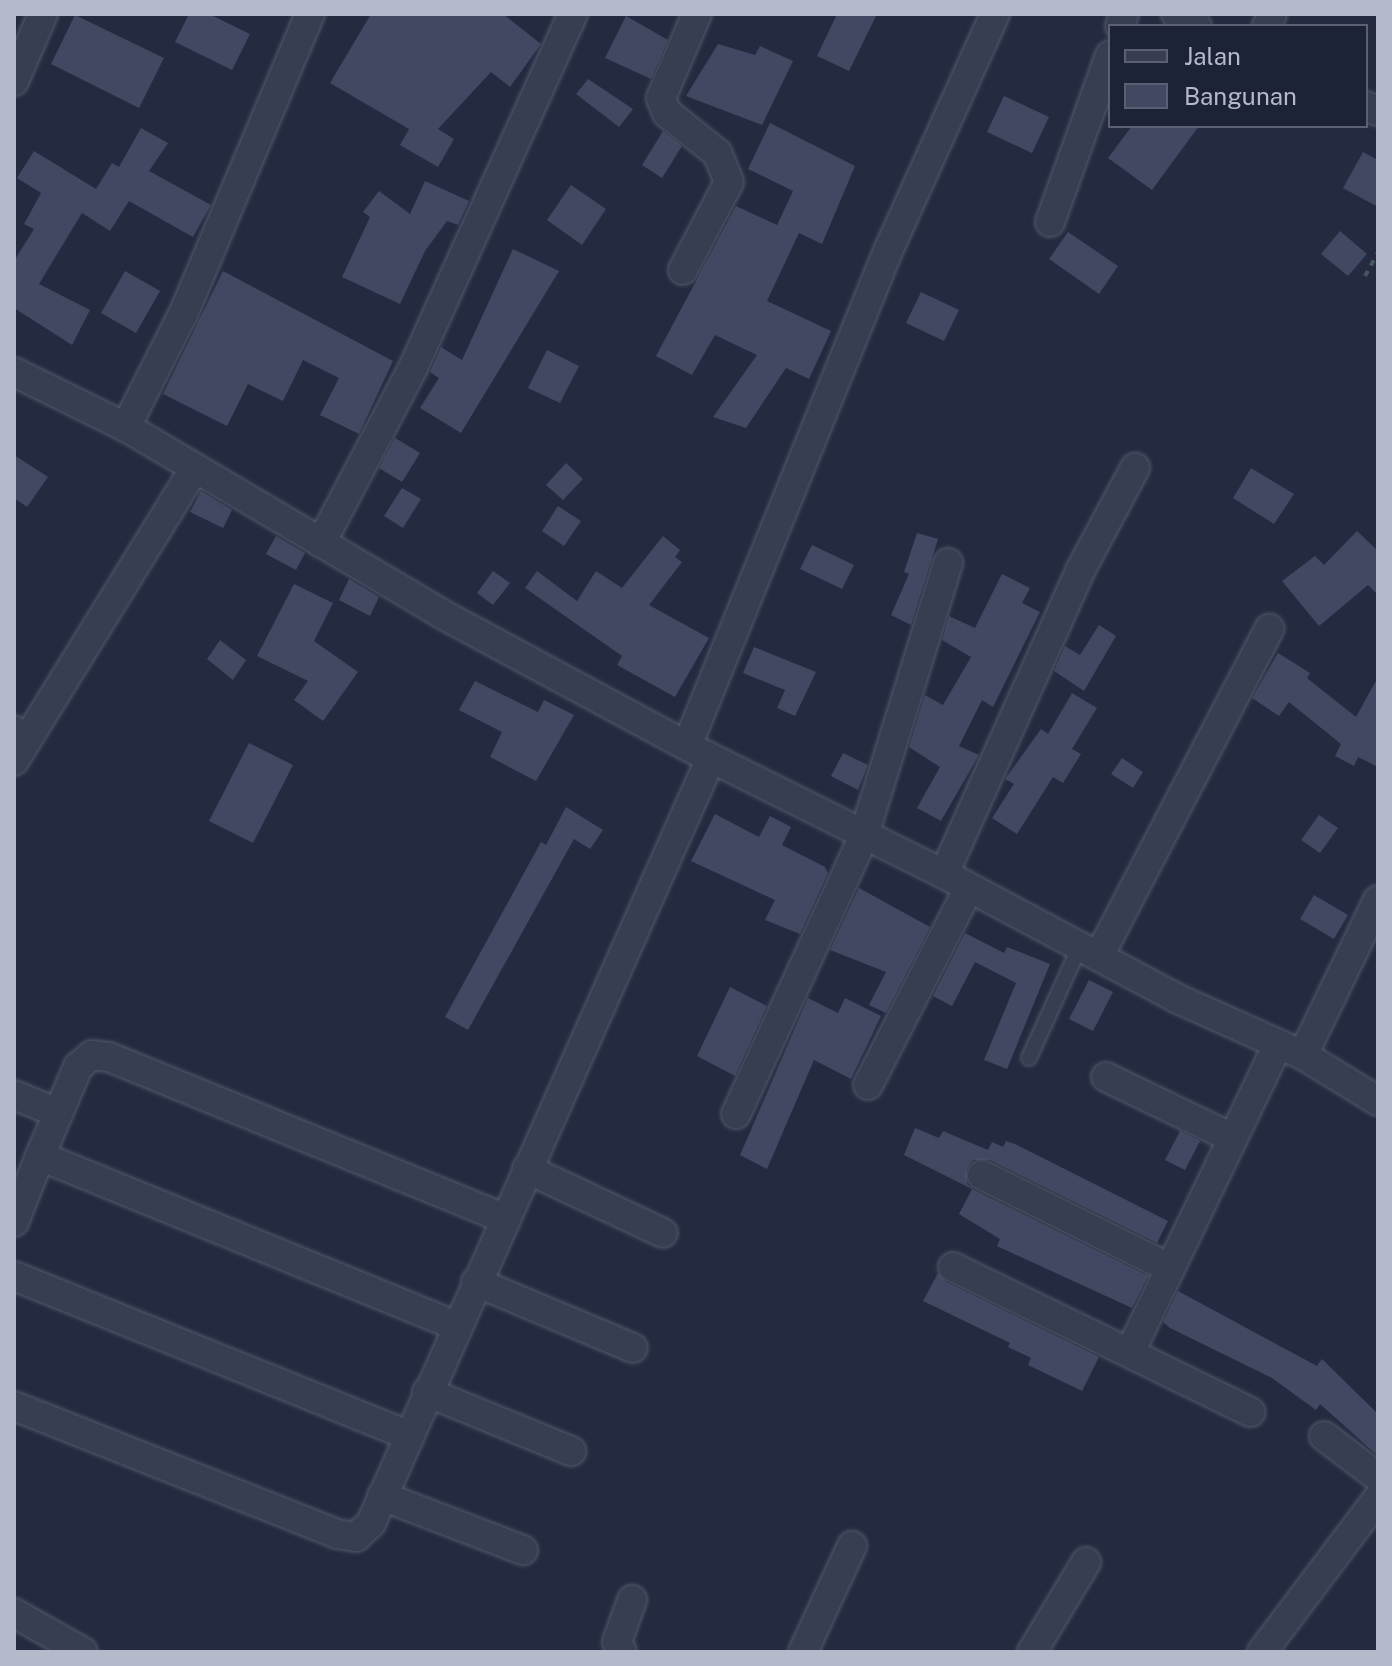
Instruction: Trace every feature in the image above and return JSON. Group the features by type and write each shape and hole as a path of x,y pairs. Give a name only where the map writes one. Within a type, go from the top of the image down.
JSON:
{"street":[{"path":"14,81 43,14"},
{"path":"126,427 183,314 310,14"},
{"path":"321,543 413,368 573,14"},
{"path":"683,270 729,182 717,153 667,113 661,98 697,14"},
{"path":"14,1406 337,1534 356,1537 371,1523 527,1169 699,753 888,251 995,14"},
{"path":"1176,14 1194,24"},
{"path":"1050,222 1108,61"},
{"path":"14,372 126,427 568,686 863,838 944,874 1090,951 1290,1050 1378,1101"},
{"path":"14,761 23,727 195,468"},
{"path":"944,874 1080,571 1135,468"},
{"path":"736,1114 863,838 948,563"},
{"path":"1090,951 1269,629"},
{"path":"868,1085 969,888"},
{"path":"1131,1350 1230,1137 1290,1050 1378,900"},
{"path":"14,1221 78,1067 92,1055 109,1057 505,1219"},
{"path":"1106,1077 1230,1137"},
{"path":"14,1095 58,1113"},
{"path":"40,1156 456,1326"},
{"path":"527,1169 663,1233"},
{"path":"982,1175 1167,1267"},
{"path":"953,1267 1131,1350 1250,1412"},
{"path":"14,1276 408,1435"},
{"path":"476,1282 633,1348"},
{"path":"427,1392 571,1451"},
{"path":"1324,1436 1378,1477"},
{"path":"382,1496 523,1550"},
{"path":"1262,1652 1378,1498"},
{"path":"803,1652 852,1546"},
{"path":"1032,1652 1086,1562"},
{"path":"622,1652 617,1642 632,1600"},
{"path":"14,1613 83,1652"}],"lane":[{"path":"1029,1058 1090,951"}],"path":[{"path":"1365,276 1378,253"}],"building":[{"path":"189,14 209,14 250,34 232,70 175,42"},
{"path":"371,14 503,14 541,44 510,87 491,72 438,129 454,139 438,167 400,145 409,129 330,83"},
{"path":"837,14 877,14 849,71 817,56"},
{"path":"75,15 164,58 139,108 51,64"},
{"path":"626,16 668,40 651,79 605,58"},
{"path":"718,44 755,55 760,46 793,61 762,125 686,96"},
{"path":"588,79 633,109 619,127 576,94"},
{"path":"1004,96 1049,117 1032,153 987,132"},
{"path":"770,123 855,166 822,244 799,233 767,301 831,331 809,379 786,368 746,428 713,417 757,355 715,335 692,375 656,356 736,206 777,225 793,191 748,169"},
{"path":"141,128 168,143 149,171 211,205 193,237 129,201 110,231 82,213 39,284 90,310 72,345 14,308 14,261 34,229 24,224 41,193 17,178 34,151 96,189 112,163 119,167"},
{"path":"1130,128 1198,128 1152,190 1108,158"},
{"path":"663,131 682,146 662,178 642,165"},
{"path":"1363,152 1378,160 1378,207 1343,188"},
{"path":"425,181 469,201 458,225 447,221 425,251 400,304 342,277 370,217 363,212 379,191 410,214"},
{"path":"571,185 606,209 582,245 547,220"},
{"path":"1340,231 1367,254 1348,276 1321,254"},
{"path":"1068,232 1118,266 1099,294 1049,259"},
{"path":"513,249 559,271 461,433 420,408 439,378 430,372 441,347 462,360"},
{"path":"125,271 160,291 136,333 101,313"},
{"path":"223,271 393,361 359,434 320,415 339,378 303,360 283,401 248,384 227,426 163,394"},
{"path":"921,292 959,310 944,341 906,323"},
{"path":"547,350 579,366 560,403 528,388"},
{"path":"395,438 420,453 402,482 379,468"},
{"path":"14,455 48,477 27,507 14,498"},
{"path":"566,463 583,479 563,500 546,485"},
{"path":"1251,468 1294,494 1274,524 1233,498"},
{"path":"402,488 421,499 403,528 384,516"},
{"path":"201,491 232,510 223,528 190,512"},
{"path":"558,506 581,521 564,546 542,531"},
{"path":"1357,531 1378,551 1378,595 1368,585 1319,626 1282,581 1315,556 1324,565"},
{"path":"917,533 938,539 911,625 891,615 909,574 904,572"},
{"path":"276,536 305,553 296,570 266,554"},
{"path":"663,536 680,550 675,557 682,562 649,605 709,638 675,697 617,665 622,656 525,588 537,571 577,601 596,571 622,588"},
{"path":"812,545 854,565 842,589 800,569"},
{"path":"493,571 510,583 493,605 477,593"},
{"path":"1002,574 1030,588 1022,603 1040,612 993,707 982,700 959,746 979,755 941,821 917,808 940,767 909,747 925,695 943,705 971,657 942,640 949,616 975,628"},
{"path":"349,579 379,597 370,616 339,600"},
{"path":"294,584 333,603 314,641 358,672 323,721 294,700 308,681 257,656"},
{"path":"1099,625 1116,636 1084,691 1054,671 1065,646 1080,655"},
{"path":"220,640 246,660 233,680 207,659"},
{"path":"754,647 816,672 795,716 777,708 785,690 743,673"},
{"path":"1278,653 1310,673 1307,678 1356,717 1378,677 1378,767 1358,757 1354,766 1335,756 1341,744 1289,702 1279,716 1252,698"},
{"path":"475,681 538,712 544,700 574,715 536,781 490,757 502,732 459,710"},
{"path":"1072,693 1097,708 1072,749 1081,754 1063,783 1053,777 1017,834 992,818 1014,784 1005,779 1041,729 1048,734"},
{"path":"249,743 293,765 253,843 209,821"},
{"path":"843,753 868,765 858,790 831,776"},
{"path":"1122,758 1143,772 1133,788 1111,774"},
{"path":"566,807 603,830 590,849 574,839 468,1030 445,1017 541,842 546,845"},
{"path":"715,814 759,837 770,816 791,827 782,845 825,867 828,873 800,934 765,920 775,900 691,861"},
{"path":"1319,815 1338,828 1320,853 1301,840"},
{"path":"859,888 930,927 886,1013 869,1005 886,972 830,950"},
{"path":"1314,895 1348,915 1334,939 1300,919"},
{"path":"965,933 1004,953 1007,947 1050,964 1007,1069 984,1060 1016,983 975,962 952,1006 933,996"},
{"path":"1089,980 1113,992 1093,1031 1069,1019"},
{"path":"730,987 767,1006 735,1076 697,1056"},
{"path":"808,998 838,1013 845,998 881,1016 851,1079 814,1060 767,1169 740,1155"},
{"path":"915,1128 939,1138 943,1131 988,1150 992,1142 1003,1147 1006,1141 1015,1144 1168,1221 1157,1243 990,1160 973,1160 967,1168 967,1184 974,1190 1148,1276 1132,1308 997,1246 1000,1239 959,1214 972,1189 904,1155"},
{"path":"1180,1131 1200,1141 1185,1170 1165,1160"},
{"path":"938,1273 946,1282 1099,1357 1082,1391 1028,1365 1031,1358 1008,1347 1010,1343 923,1301"},
{"path":"1178,1291 1317,1366 1322,1359 1378,1414 1378,1456 1320,1404 1316,1410 1272,1378 1170,1328 1163,1322"}]}
